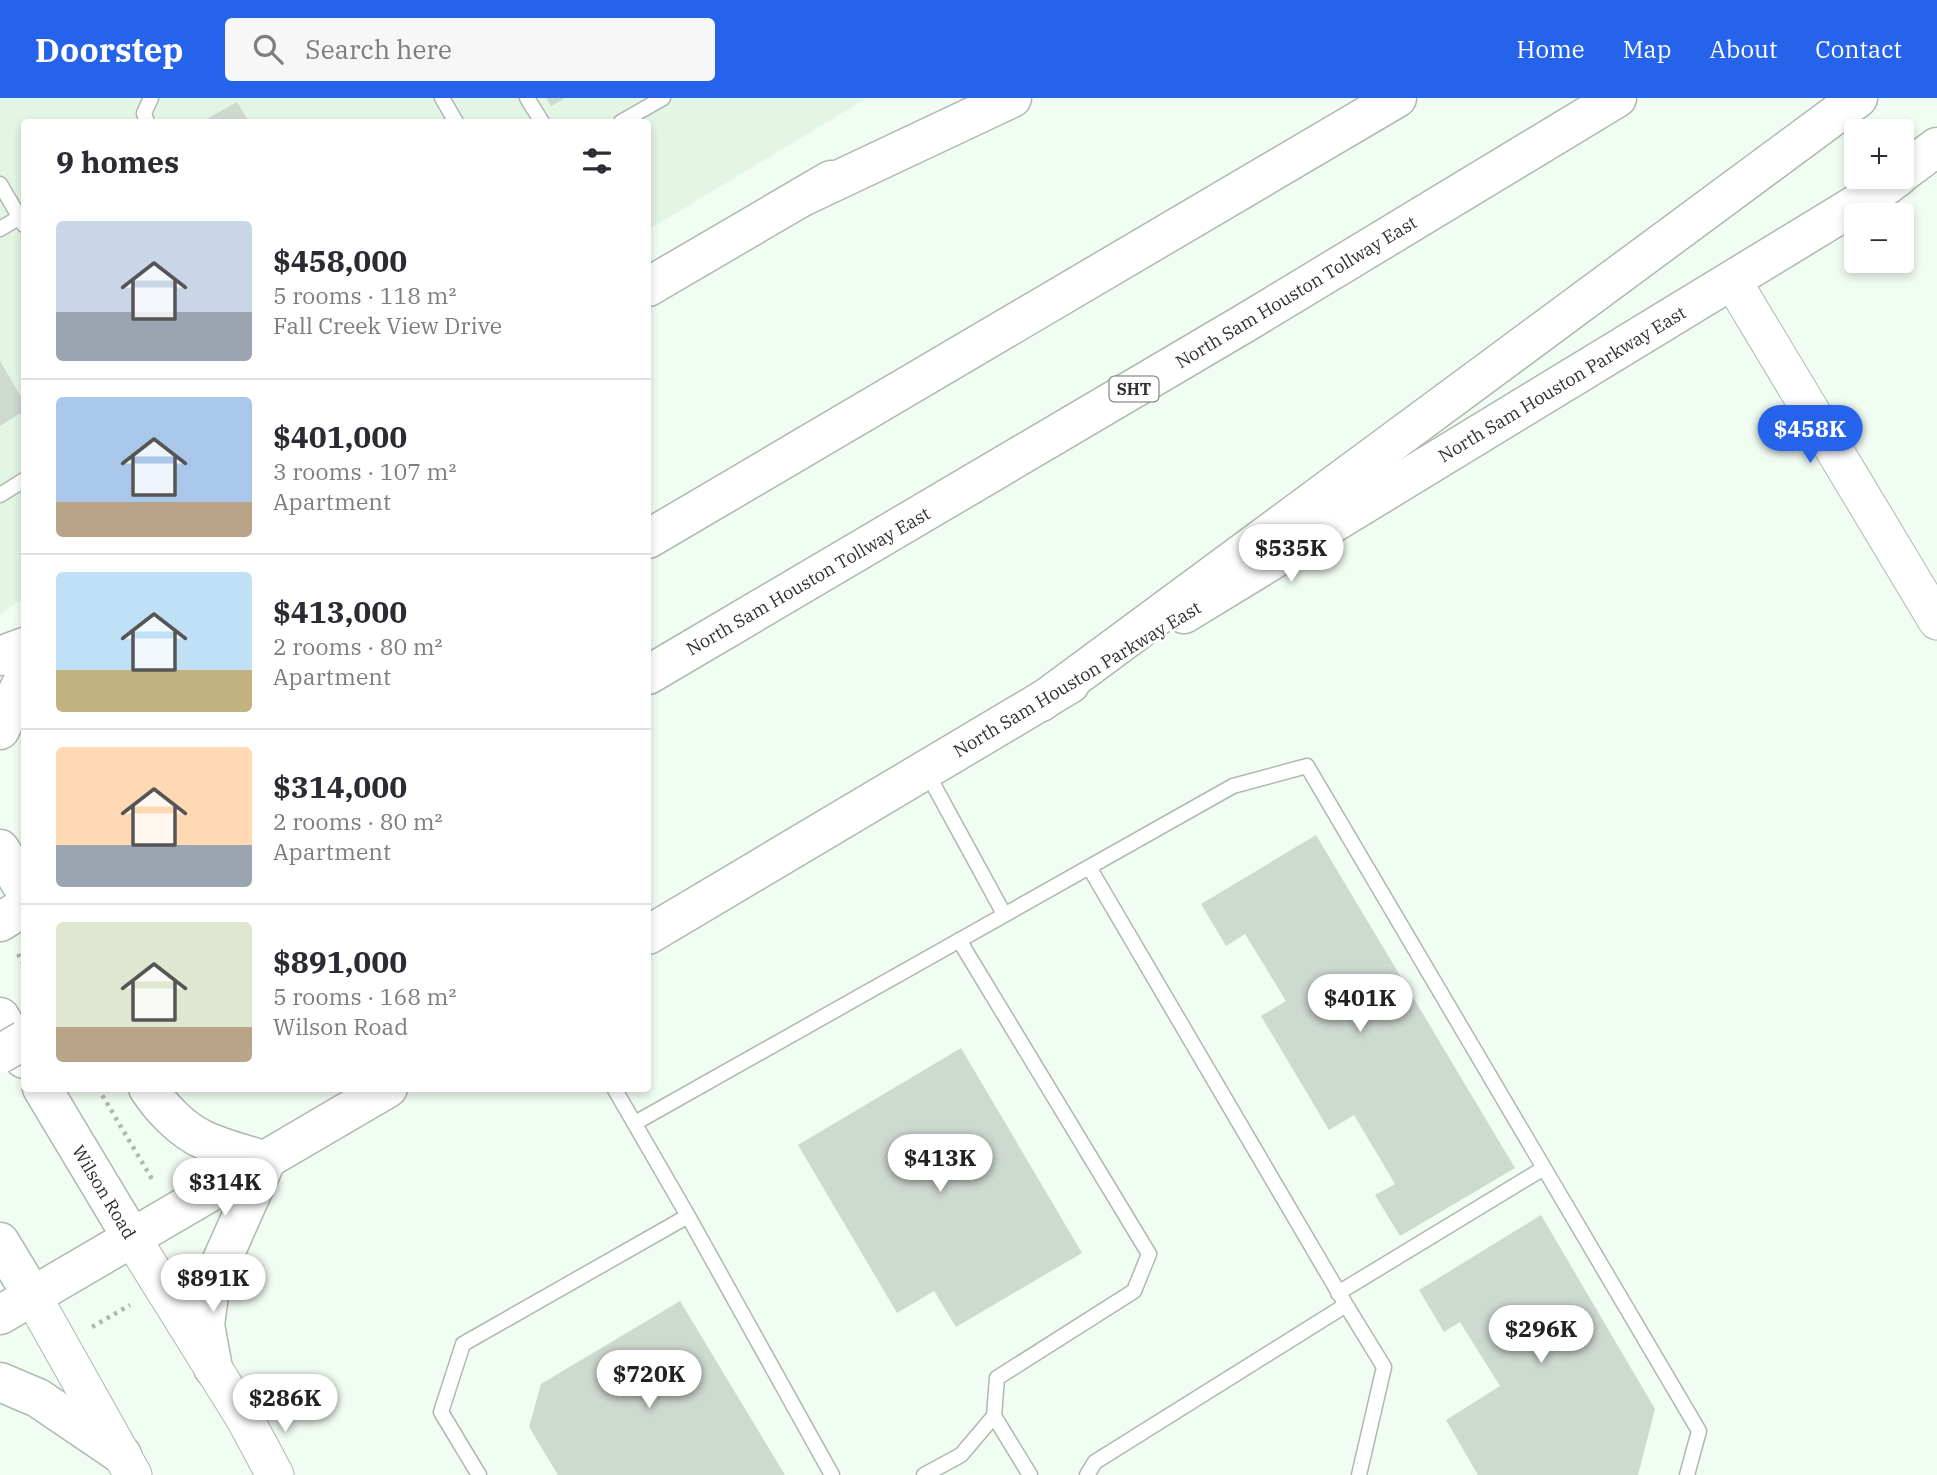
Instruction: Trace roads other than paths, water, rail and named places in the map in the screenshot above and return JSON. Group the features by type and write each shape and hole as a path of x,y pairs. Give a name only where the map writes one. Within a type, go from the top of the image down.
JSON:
{"main road":[{"path":"655,278 802,197 972,98"},
{"path":"802,197 1012,98"},
{"path":"651,537 1397,98"},
{"name":"North Sam Houston Tollway East","path":"651,673 1245,323 1617,98"},
{"path":"1041,702 1858,98"},
{"path":"1914,164 1937,147"},
{"name":"North Sam Houston Parkway East","path":"651,932 1041,702 1881,189"},
{"path":"0,656 21,650"},
{"path":"0,665 21,651"},
{"path":"0,730 21,684"},
{"path":"0,849 21,883"},
{"path":"0,922 21,909"},
{"path":"0,1017 21,1054"},
{"path":"0,1054 21,1042"},
{"name":"Wilson Road","path":"43,1092 132,1238"},
{"path":"151,1092 157,1102 202,1139 266,1161"},
{"path":"0,1315 381,1092"},
{"path":"213,1368 205,1325 210,1287 266,1161"},
{"path":"0,1242 32,1296"},
{"path":"0,1382 38,1398 127,1465"}],"street":[{"path":"1732,280 1937,621"},
{"name":"Wilson Road","path":"132,1238 245,1419 275,1475"},
{"path":"32,1296 127,1465"}],"lane":[{"path":"146,119 144,113 151,98"},
{"path":"442,98 455,119"},
{"path":"527,98 540,119"},
{"path":"626,119 663,98"},
{"path":"0,184 21,219"},
{"path":"0,229 21,221"},
{"path":"0,495 21,482"},
{"path":"635,1124 1233,786 1307,766 1699,1431 1687,1475"},
{"path":"925,770 1004,914"},
{"path":"1089,867 1384,1367 1360,1475"},
{"path":"925,1475 961,1455 994,1416 997,1378 1134,1292 1149,1254 959,940"},
{"path":"616,1092 832,1475"},
{"path":"1087,1475 1095,1462 1544,1168"},
{"path":"479,1475 441,1412 463,1344 688,1216"},
{"path":"994,1416 1030,1475"}]}
